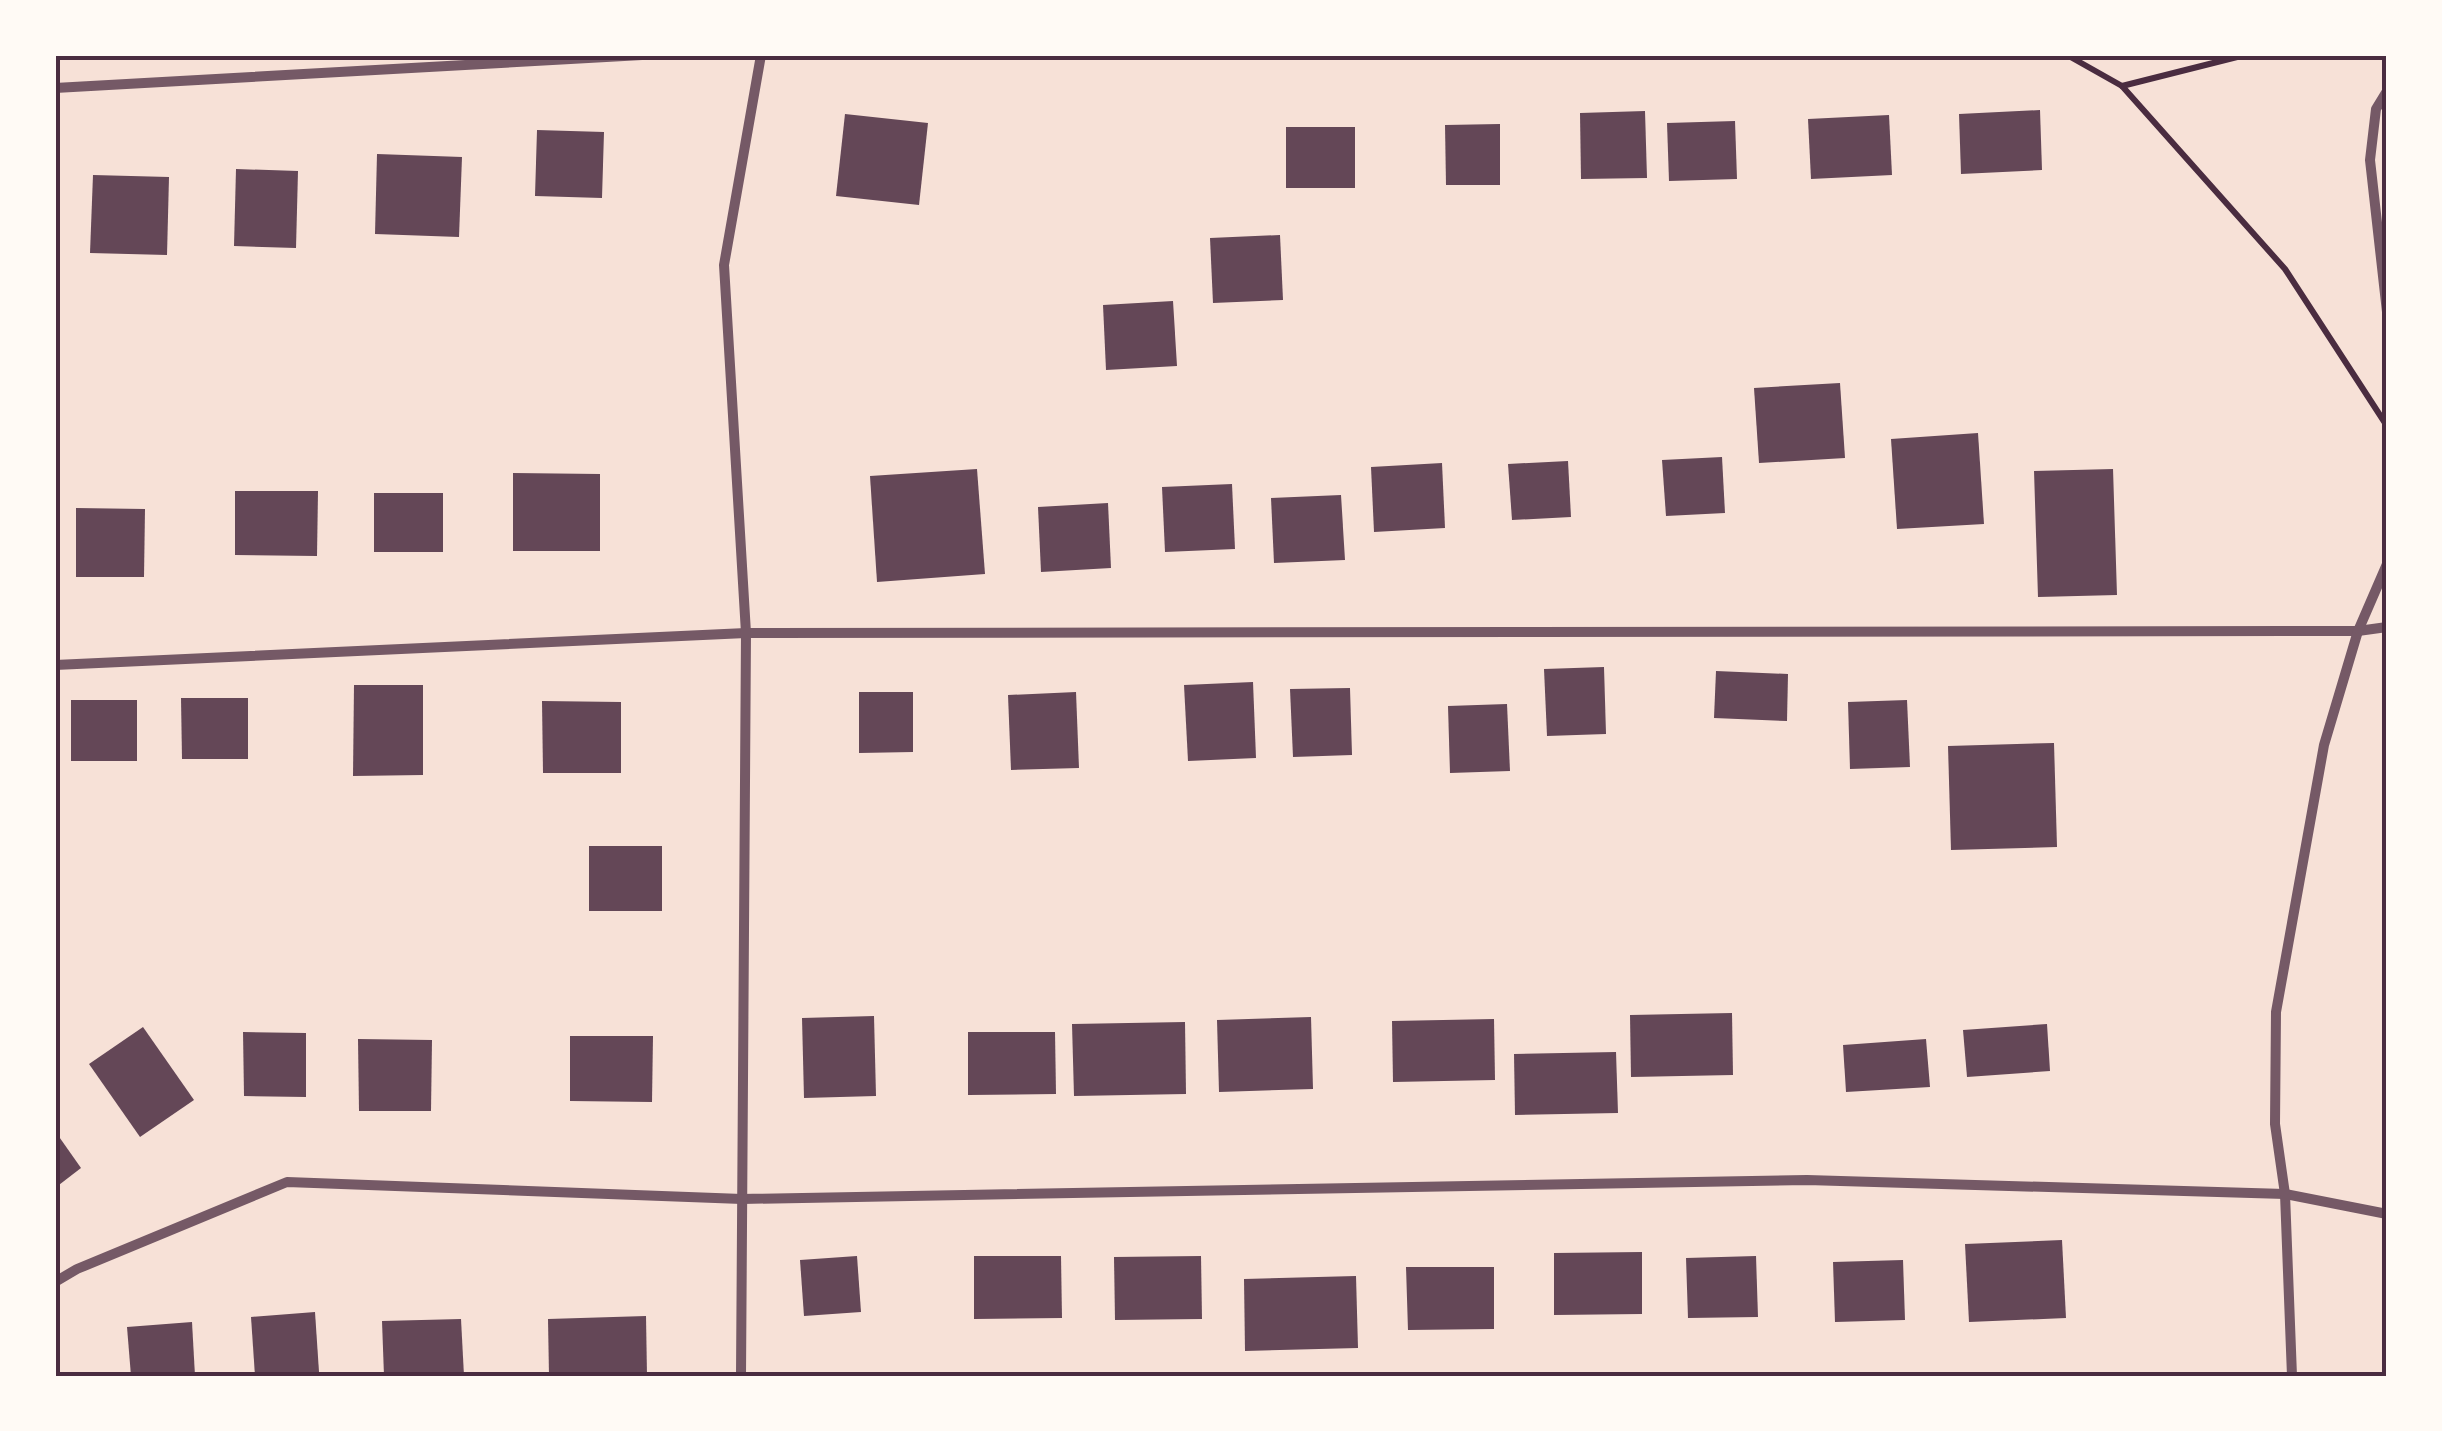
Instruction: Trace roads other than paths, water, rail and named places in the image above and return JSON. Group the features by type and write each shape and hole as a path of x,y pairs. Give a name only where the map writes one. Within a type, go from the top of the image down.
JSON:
{"street":[{"path":"55,88 642,55"},
{"path":"741,1376 746,633 724,265 762,55"},
{"path":"2387,91 2376,110 2370,160 2387,312"},
{"path":"2292,1376 2285,1194 2275,1124 2276,1012 2324,745 2358,631 2387,564"},
{"path":"55,664 746,633 2358,631 2387,627"},
{"path":"55,1282 77,1269 287,1182 742,1200 1807,1180 2285,1194 2387,1214"}]}
